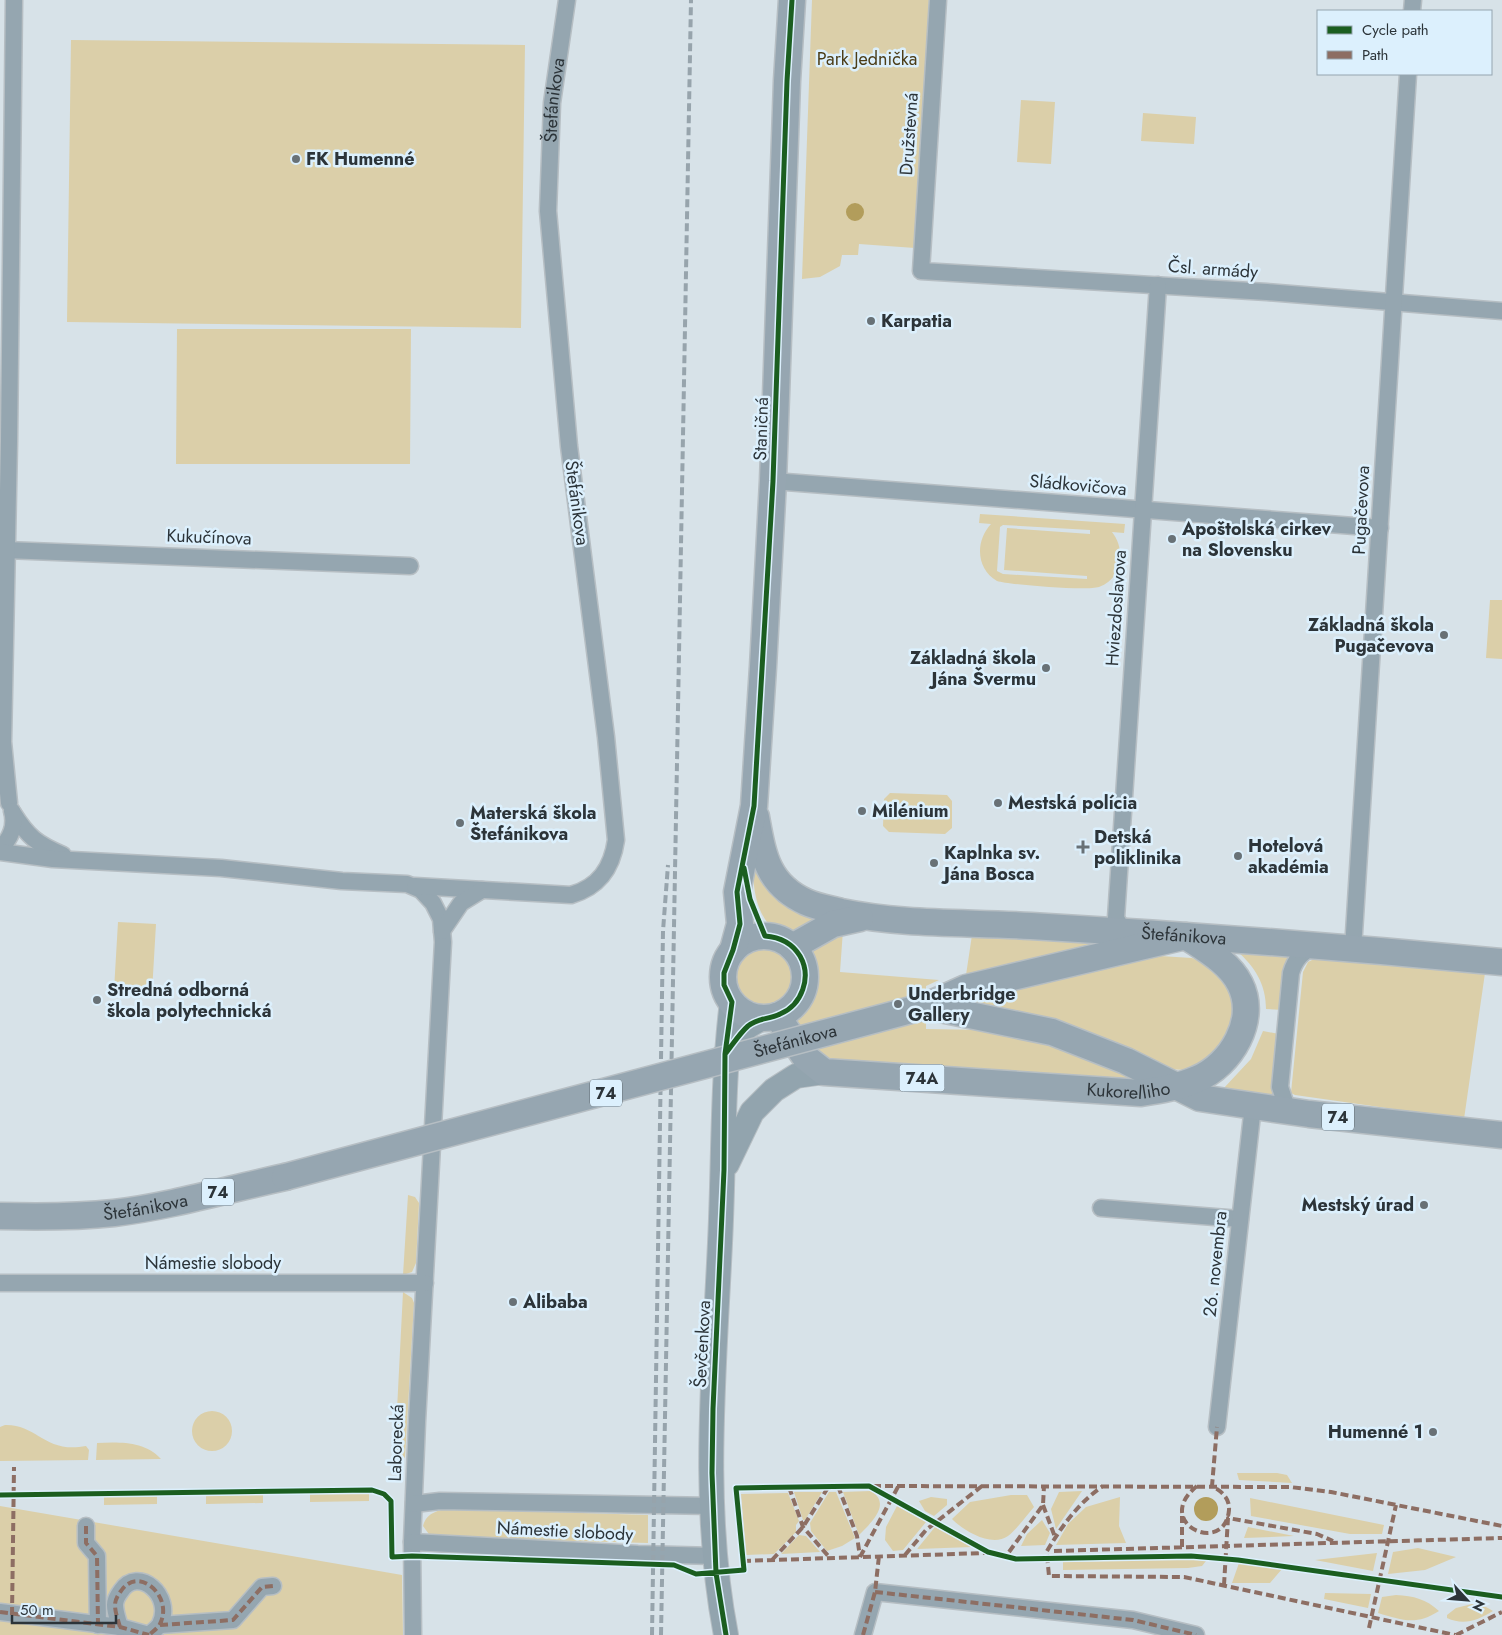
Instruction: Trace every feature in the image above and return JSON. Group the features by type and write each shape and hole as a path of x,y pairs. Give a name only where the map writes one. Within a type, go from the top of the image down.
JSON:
{"main road":[{"name":"Staničná","path":"733,950 740,924 737,892 742,858 754,806 773,481 792,0"},
{"path":"754,806 763,852 774,878 783,887 807,903 866,917"},
{"path":"742,858 750,899 764,936"},
{"path":"792,946 833,924 866,917"},
{"name":"Štefánikova","path":"866,917 1123,931 1314,945 1502,962"},
{"path":"725,1054 747,1027 769,1017 792,1006 804,986 805,973 802,961 792,946 779,939 764,936 747,940 733,950 724,973 726,991 732,1002 745,1013 769,1017 805,1057 824,1072"},
{"path":"1176,1086 1211,1072 1225,1059 1243,1029 1246,1014 1246,998 1235,977 1217,957 1186,936"},
{"name":"74","path":"926,1006 966,988 1186,936"},
{"name":"Ševčenkova","path":"726,1635 718,1590 713,1506 713,1409 724,1170 725,1054 732,1002"},
{"name":"Štefánikova","path":"0,1216 33,1218 114,1213 150,1207 285,1177 926,1006"},
{"name":"74","path":"926,1006 1052,1032 1091,1046 1176,1086"},
{"path":"724,1170 752,1112 774,1090 796,1076 824,1072"},
{"name":"Kukorelliho","path":"824,1072 1141,1093 1176,1086 1200,1098 1288,1111 1502,1135"}],"street":[{"path":"0,848 11,834 1,746 6,550 14,0"},
{"name":"Štefánikova","path":"0,852 53,859 72,858 230,869 415,886 571,895 581,892 603,877 610,865 616,840 606,737 569,446 548,211 552,103 568,0"},
{"name":"Družstevná","path":"921,271 938,0"},
{"name":"Pugačevova","path":"1353,949 1408,75"},
{"name":"Čsl. armády","path":"921,271 1158,285 1502,311"},
{"name":"Hviezdoslavova","path":"1123,931 1116,918 1158,285"},
{"name":"Sládkovičova","path":"773,481 1380,528"},
{"name":"Kukučínova","path":"6,550 410,566"},
{"name":"Štefánikova","path":"7,803 27,834 47,848 72,858"},
{"path":"415,886 433,903 440,919 442,931 425,1283"},
{"path":"442,931 461,903 482,890"},
{"path":"1288,1111 1280,1087 1291,973 1294,962 1302,953 1314,945"},
{"name":"26. novembra","path":"1217,1427 1254,1106"},
{"path":"1100,1208 1240,1219"},
{"name":"Námestie slobody","path":"0,1283 425,1283"},
{"name":"Laborecká","path":"413,1635 412,1542 425,1283"},
{"name":"Námestie slobody","path":"414,1504 440,1501 713,1506"},
{"path":"86,1526 86,1543 98,1556 98,1625"},
{"name":"Námestie slobody","path":"412,1542 646,1555 716,1556"},
{"path":"120,1627 114,1603 124,1586 131,1582 144,1582 156,1590 164,1604 153,1631"},
{"path":"0,1612 153,1631 233,1620 262,1587 272,1586"},
{"path":"863,1635 875,1592 1134,1620 1196,1635"}],"green space":[{"name":"Park Jednička","path":"812,0 929,0 915,248 859,244 858,255 842,255 840,266 820,277 802,279"},
{"name":"FK Humenné","path":"71,40 525,45 521,328 67,322"},
{"path":"1021,100 1055,102 1051,164 1017,162"},
{"path":"1143,113 1196,117 1194,144 1141,141"},
{"path":"177,329 411,329 410,464 176,464"},
{"path":"980,514 1125,524 1124,533 1112,532 1119,547 1120,563 1113,577 1099,587 1048,587 997,581 985,569 980,554 982,538 991,524 979,523","holes":["1003,525 1090,530 1090,534 1007,528 1004,570 1087,576 1087,579 1003,574 997,571 1000,527"]},
{"path":"1490,600 1502,600 1502,659 1486,658"},
{"path":"890,793 947,795 952,801 952,828 945,834 889,832 883,826 884,799"},
{"path":"754,862 814,916 816,920 789,937 778,933 770,926 759,907 756,895 753,873"},
{"path":"118,922 156,924 152,992 114,990"},
{"path":"843,930 840,972 939,980 926,986 926,1029 986,1030 1036,1040 1136,1080 825,1064 788,1017 801,1004 806,996 808,987 809,969 801,951"},
{"path":"972,935 1105,942 966,975"},
{"path":"756,947 768,947 784,956 791,966 793,978 791,990 784,1000 768,1009 756,1009 745,1004 736,995 731,984 731,972 736,961 745,952"},
{"path":"1237,951 1295,953 1283,1010 1266,1009 1262,984 1249,963"},
{"path":"1160,956 1192,958 1207,965 1229,983 1237,1013 1219,1052 1187,1070 1164,1069 950,1005 1129,959"},
{"path":"1316,958 1485,973 1464,1119 1291,1093 1303,972 1308,962"},
{"path":"1263,1031 1279,1034 1274,1088 1276,1100 1223,1089 1251,1059"},
{"path":"408,1195 415,1197 419,1203 416,1263 412,1272 403,1275"},
{"path":"403,1292 412,1298 414,1303 405,1458 395,1449"},
{"path":"216,1411 223,1414 229,1420 232,1431 231,1439 223,1448 216,1451 208,1451 201,1448 193,1439 192,1427 195,1420 204,1412"},
{"path":"5,1425 25,1429 51,1443 61,1446 86,1446 89,1450 88,1460 0,1461 0,1427"},
{"path":"97,1443 123,1443 140,1446 155,1453 161,1459 96,1460"},
{"path":"1237,1473 1277,1473 1287,1475 1292,1483 1239,1480"},
{"path":"871,1491 877,1496 880,1507 874,1519 859,1535 843,1492"},
{"path":"1082,1491 1056,1529 1051,1509 1059,1492"},
{"path":"794,1492 822,1492 805,1520 803,1520"},
{"path":"829,1492 836,1492 855,1538 842,1546 827,1551 811,1531 810,1523"},
{"path":"369,1493 369,1501 310,1502 310,1494"},
{"path":"788,1493 799,1521 796,1525 796,1532 774,1554 746,1555 741,1494"},
{"path":"263,1494 263,1503 206,1504 206,1495"},
{"path":"157,1495 157,1504 104,1505 104,1496"},
{"path":"1011,1495 1027,1495 1034,1507 1008,1536 1001,1539 986,1539 978,1536 963,1528 952,1519 970,1502"},
{"path":"931,1497 947,1499 947,1505 934,1516 925,1511 919,1501"},
{"path":"1120,1497 1119,1526 1126,1543 1056,1545 1068,1524 1086,1507"},
{"path":"1250,1498 1384,1525 1382,1534 1350,1534 1251,1516"},
{"path":"0,1506 402,1575 403,1635 0,1635"},
{"path":"897,1506 926,1522 903,1550 893,1551 885,1540 886,1527"},
{"path":"446,1509 648,1515 648,1543 431,1537 423,1526 426,1519 432,1514"},
{"path":"1042,1520 1050,1533 1045,1545 1021,1546 1027,1534"},
{"path":"935,1527 972,1547 917,1549"},
{"path":"1248,1527 1294,1536 1244,1538"},
{"path":"799,1535 806,1536 820,1552 781,1554"},
{"path":"1418,1548 1456,1557 1425,1570 1388,1574 1393,1552"},
{"path":"1377,1553 1373,1571 1315,1560"},
{"path":"1190,1559 1206,1561 1202,1566 1188,1568 1063,1570 1063,1562"},
{"path":"1239,1563 1282,1569 1270,1583 1232,1583"},
{"path":"1325,1593 1371,1594 1368,1608 1324,1599"},
{"path":"1396,1595 1419,1599 1439,1611 1431,1616 1416,1620 1402,1619 1378,1613 1382,1597"},
{"path":"1472,1604 1486,1607 1493,1611 1482,1617 1465,1622 1447,1618 1447,1615 1456,1608"}],"shaded area":[{"path":"855,203 861,206 864,212 861,218 855,221 849,218 846,212 849,206"},
{"path":"1206,1497 1215,1500 1218,1509 1215,1518 1206,1521 1197,1518 1194,1509 1197,1500"}],"railway":[{"path":"661,1635 691,0"},
{"path":"652,1635 663,931 668,865"}],"marked path":[{"path":"1197,1486 1185,1500 1182,1512 1186,1522 1194,1530 1205,1533 1216,1531 1225,1524 1229,1510 1226,1498 1212,1486 1217,1427"},
{"path":"12,1615 14,1467"},
{"path":"860,1557 899,1485"},
{"path":"772,1560 803,1527 829,1486"},
{"path":"838,1486 857,1536 860,1557"},
{"path":"873,1486 1290,1487 1331,1492 1502,1526"},
{"path":"905,1555 926,1530 982,1486"},
{"path":"1009,1552 1043,1505 1044,1486"},
{"path":"1047,1551 1071,1515 1103,1486"},
{"path":"789,1487 803,1527 830,1558"},
{"path":"1043,1505 1055,1537"},
{"path":"1369,1628 1396,1505"},
{"path":"1182,1516 1182,1547"},
{"path":"1224,1585 1228,1518 1317,1534 1333,1541"},
{"path":"86,1526 86,1543 97,1556 98,1625"},
{"path":"1054,1551 1502,1538"},
{"path":"743,1561 985,1553"},
{"path":"1047,1555 1049,1576 1184,1577 1455,1635"},
{"path":"863,1635 875,1592 879,1556"},
{"path":"120,1627 115,1608 118,1596 128,1584 136,1581 145,1583 158,1594 162,1603 163,1613 160,1624 149,1635"},
{"path":"160,1625 233,1620 262,1587 273,1586"},
{"path":"875,1592 1133,1620 1196,1635"},
{"path":"0,1612 120,1627 149,1635"},
{"path":"1456,1635 1502,1612"}],"cycle path":[{"path":"726,1635 716,1573 712,1473 713,1409 724,1170 725,1054 732,1002 724,985 724,973 740,924 737,892 754,806 773,481 787,81 792,0"},
{"path":"726,1053 748,1026 756,1021 788,1010 799,997 805,981 803,964 797,951 785,942 765,936 750,899 744,868"},
{"path":"0,1495 372,1490 384,1494 391,1501 392,1557 412,1556 674,1565 696,1574 744,1570 736,1488 869,1486 988,1552 1016,1559 1191,1556 1238,1560 1502,1597"}],"place":[{"name":"FK Humenné","path":"296,159"},
{"name":"Karpatia","path":"871,321"},
{"name":"Apoštolská cirkev na Slovensku","path":"1172,539"},
{"name":"Základná škola Pugačevova","path":"1444,635"},
{"name":"Základná škola Jána Švermu","path":"1046,668"},
{"name":"Mestská polícia","path":"998,803"},
{"name":"Milénium","path":"862,811"},
{"name":"Materská škola Štefánikova","path":"460,823"},
{"name":"Detská poliklinika","path":"1083,847"},
{"name":"Hotelová akadémia","path":"1238,856"},
{"name":"Kaplnka sv. Jána Bosca","path":"934,863"},
{"name":"Stredná odborná škola polytechnická","path":"97,1000"},
{"name":"Underbridge Gallery","path":"898,1004"},
{"name":"Mestský úrad","path":"1424,1205"},
{"name":"Alibaba","path":"513,1302"},
{"name":"Humenné 1","path":"1433,1432"}]}
